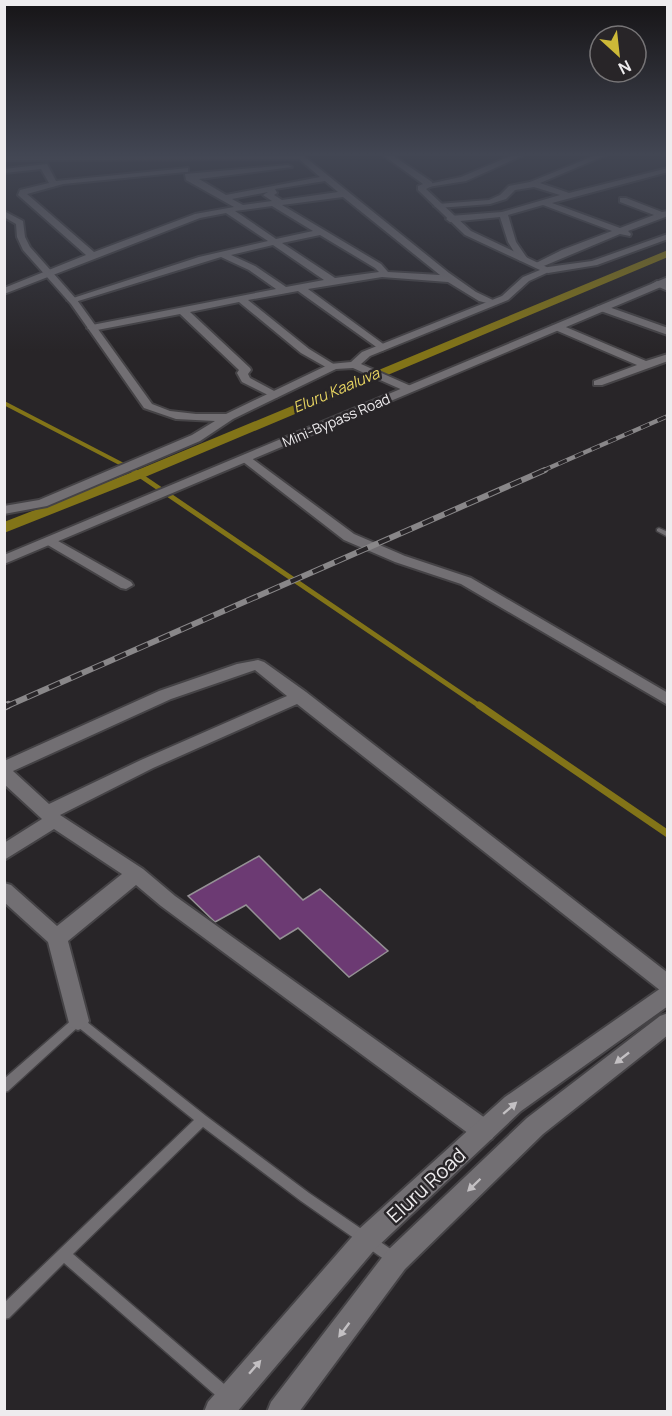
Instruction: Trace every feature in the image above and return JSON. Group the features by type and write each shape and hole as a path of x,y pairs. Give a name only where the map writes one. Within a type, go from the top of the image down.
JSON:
{"street":[{"path":"14,219 20,223 21,237 26,248 72,300 148,406 161,413 182,416 229,417"},
{"path":"50,219 92,255"},
{"path":"4,291 190,219"},
{"path":"239,219 332,281"},
{"path":"301,219 378,266 384,271 382,274"},
{"path":"377,219 452,279 480,298 492,303"},
{"path":"450,219 468,233 495,248 522,258 541,269 594,263 668,236"},
{"path":"505,219 512,242 522,258"},
{"path":"587,219 648,243"},
{"path":"354,364 366,354 505,298 526,279 565,252 652,219"},
{"path":"72,300 221,254 321,232"},
{"path":"221,254 252,268 284,290"},
{"path":"92,328 298,287 382,274 452,279"},
{"name":"Mini-Bypass Road","path":"4,560 664,284"},
{"path":"298,287 382,348"},
{"path":"240,298 305,351 331,367"},
{"path":"602,308 668,332"},
{"path":"182,310 246,370 242,373 246,380 274,395"},
{"path":"557,327 646,365"},
{"path":"598,383 668,357"},
{"path":"4,510 42,503 196,438 229,417 331,367 354,364 409,389"},
{"path":"244,459 349,537 408,562 466,581 668,700"},
{"path":"51,541 126,585"},
{"path":"4,768 135,707 243,667 258,665 668,985"},
{"path":"4,853 51,816 147,764 300,696"},
{"path":"4,773 51,816 136,874 168,901 484,1131"},
{"path":"57,938 136,874"},
{"path":"4,890 57,938 78,1021"},
{"name":"Eluru Road","path":"223,1404 367,1239 513,1104 668,994"},
{"name":"Eluru Road","path":"281,1412 396,1260 535,1126 668,1022"}],"lane":[{"path":"659,531 668,535"},
{"path":"4,1087 78,1021 202,1120 305,1197 396,1260"},
{"path":"4,1313 202,1120"},
{"path":"64,1255 223,1404"}],"building":[{"path":"259,856 303,900 320,889 388,951 349,977 298,928 280,939 246,905 215,922 188,896"}],"waterway":[{"name":"Eluru Kaaluva","path":"4,528 140,474 668,253"},
{"path":"4,403 135,471"},
{"path":"132,470 481,707"},
{"path":"479,705 668,834"}],"railway":[{"path":"542,471 668,416"},
{"path":"5,707 545,470"},
{"path":"4,707 8,705"}]}
